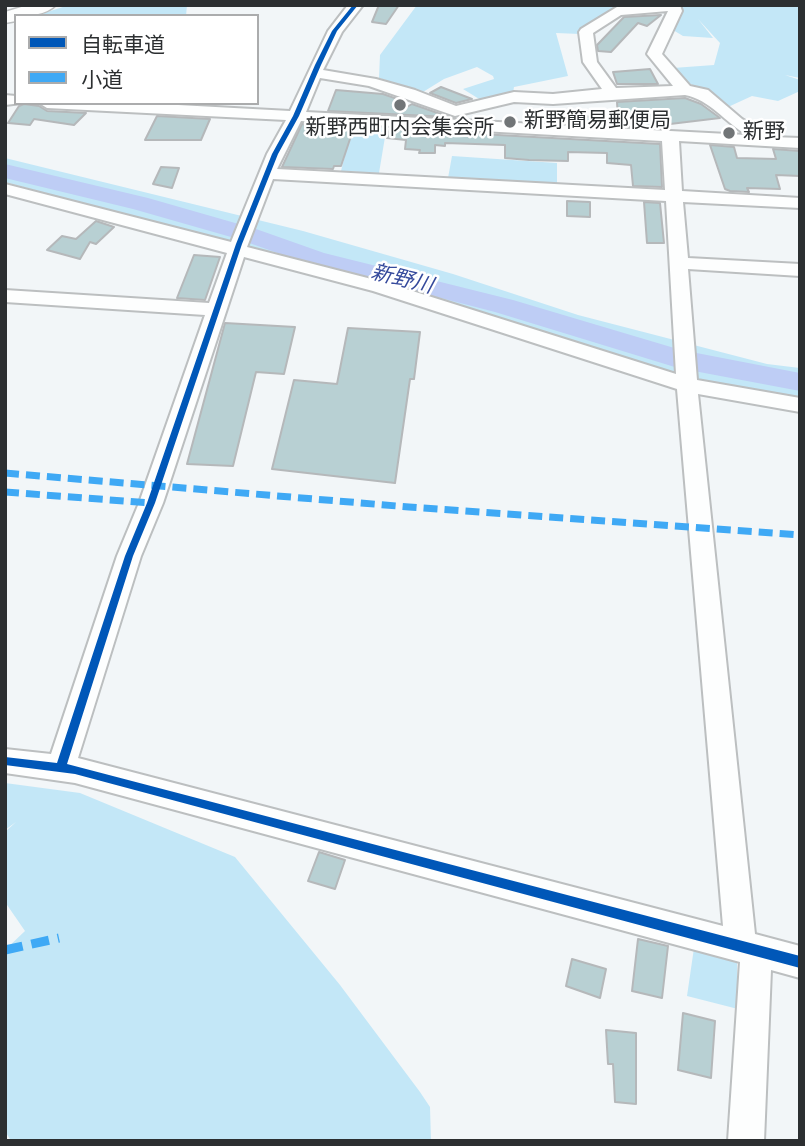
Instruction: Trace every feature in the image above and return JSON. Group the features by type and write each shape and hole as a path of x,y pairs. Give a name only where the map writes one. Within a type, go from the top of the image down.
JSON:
{"main road":[{"path":"18,14 47,5"}],"street":[{"path":"61,767 129,556 151,503 237,247 275,154 296,116 314,73 335,31 356,5"},
{"path":"612,93 590,62 586,32 617,11 674,6 675,11 653,54 685,90"},
{"path":"314,73 371,82 410,93 458,118 514,97 553,100 612,93 685,90 703,93 736,122 769,142"},
{"path":"85,105 296,116 458,118 670,137 800,144"},
{"path":"670,137 683,344 748,948 746,1141"},
{"path":"268,174 800,203"},
{"path":"5,189 237,247 380,287 687,385 800,405"},
{"path":"679,263 800,270"},
{"path":"5,296 216,310"},
{"path":"5,761 61,767 800,962"}],"shaded area":[{"path":"69,5 187,5 186,14 41,14"},
{"path":"417,5 654,5 618,11 580,34 556,33 568,76 514,87 513,93 484,102 463,89 494,79 477,67 444,79 423,92 379,78 380,55"},
{"path":"682,5 800,5 800,78 785,75 800,80 800,91 778,101 752,96 728,107 708,92 682,80 673,68 714,65 720,43 698,19 713,38 683,36 673,30"},
{"path":"353,123 387,125 379,173 341,171"},
{"path":"452,156 557,163 557,186 448,178"},
{"path":"5,158 303,231 453,274 578,315 767,364 800,368 800,405 731,392 324,269 5,182"},
{"path":"5,783 80,793 235,857 340,985 420,1092 430,1107 431,1141 11,1141 5,1131 5,950 25,931 5,902 5,832 16,822 5,830"},
{"path":"694,948 737,963 738,1009 687,996"}],"building":[{"path":"379,5 399,5 386,24 372,22"},
{"path":"661,15 647,26 638,23 611,52 598,51 597,45 624,17"},
{"path":"650,69 658,84 617,84 613,72"},
{"path":"441,87 472,99 456,103 430,93"},
{"path":"336,90 383,94 406,102 405,108 412,104 449,117 328,111"},
{"path":"685,98 701,104 720,118 645,127 582,124 582,116 618,119 617,102"},
{"path":"32,105 47,111 86,113 74,125 34,119 30,125 8,123 19,106"},
{"path":"157,116 210,119 201,140 145,140"},
{"path":"302,124 354,127 341,166 334,166 333,169 282,167"},
{"path":"390,129 660,144 662,187 633,186 631,165 607,163 607,153 568,152 568,161 529,160 505,158 505,145 445,143 445,146 435,145 435,153 419,153 420,150 405,149 406,140 387,138"},
{"path":"710,145 734,147 737,158 776,159 773,149 800,151 800,176 776,175 780,189 747,188 749,192 730,191 725,189"},
{"path":"161,167 179,168 172,188 153,184"},
{"path":"567,201 590,202 590,217 567,216"},
{"path":"644,202 660,203 664,243 647,243"},
{"path":"96,221 114,227 96,244 90,242 80,259 47,250 62,236 76,239"},
{"path":"194,255 220,257 205,300 177,298"},
{"path":"225,323 295,327 284,374 256,372 233,466 187,464"},
{"path":"348,328 420,332 414,379 410,379 395,483 272,469 294,380 337,384"},
{"path":"319,852 345,860 335,889 308,881"},
{"path":"638,939 668,946 662,998 632,991"},
{"path":"572,959 606,969 600,998 566,986"},
{"path":"683,1013 715,1021 711,1078 678,1070"},
{"path":"606,1030 636,1033 636,1104 615,1102 613,1064 608,1064"}],"waterway":[{"name":"新野川","path":"5,171 140,203 247,234 315,258 504,306 678,359 800,382"}],"marked path":[{"path":"5,473 409,507 800,535"},
{"path":"5,492 151,503"},
{"path":"5,950 59,938"}],"cycle path":[{"path":"61,767 129,556 151,503 239,244 275,154 296,116 318,65 335,31 356,5"},
{"path":"5,761 75,770 800,962"}],"place":[{"name":"新野西町内会集会所","path":"400,105"},
{"name":"新野簡易郵便局","path":"510,122"},
{"name":"新野","path":"729,133"}]}
